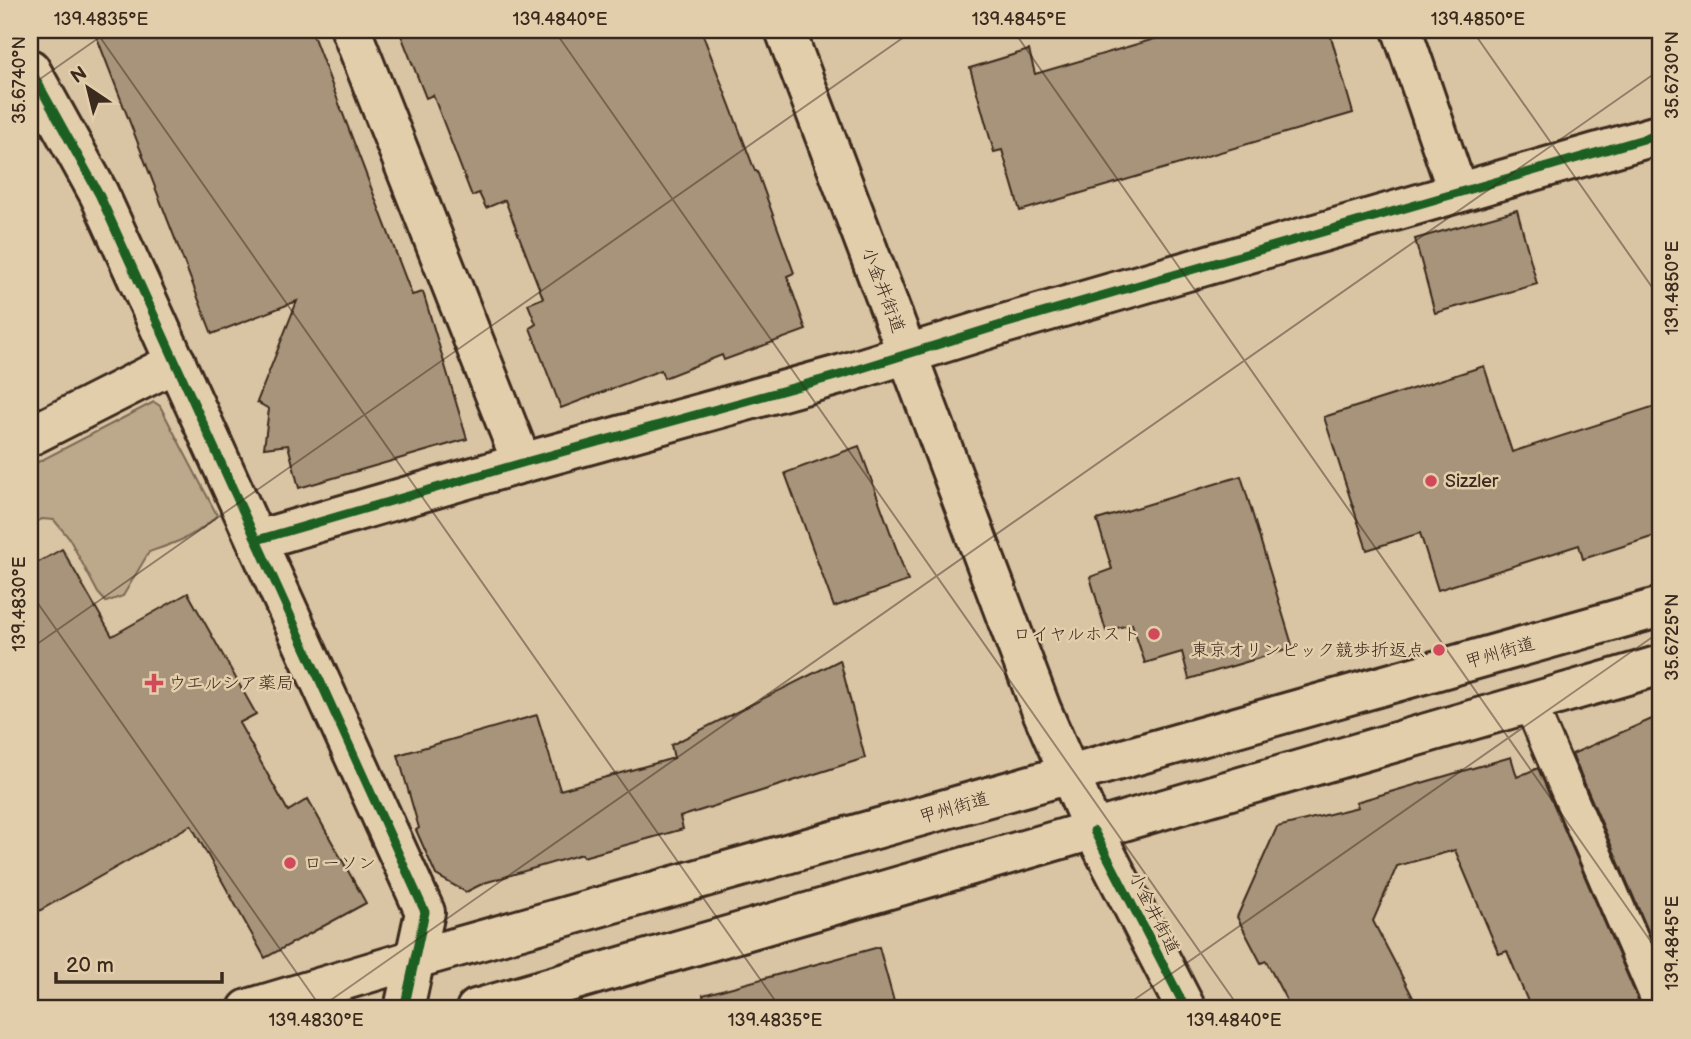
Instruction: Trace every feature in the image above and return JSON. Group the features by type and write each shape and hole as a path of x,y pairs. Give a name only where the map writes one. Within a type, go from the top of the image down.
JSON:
{"main road":[{"path":"351,30 522,463"},
{"name":"小金井街道","path":"785,30 1041,709 1094,831 1186,1009"},
{"path":"1402,30 1458,193"},
{"path":"30,69 99,194 425,912 404,1009"},
{"path":"257,540 830,378 906,353 1661,134"},
{"path":"30,436 176,362"},
{"name":"甲州街道","path":"248,1009 1661,607"},
{"path":"475,1009 1661,665"}],"lane":[{"path":"1530,704 1661,1007"}],"shaded area":[{"path":"154,402 160,406 217,515 194,534 149,552 123,596 106,602 98,593 69,538 54,520 42,519 30,525 30,466"}],"building":[{"path":"94,30 311,30 412,295 423,292 467,439 299,488 288,445 264,448 269,409 257,402 297,301 212,334"},
{"path":"399,30 701,30 794,273 787,276 806,330 724,360 722,355 664,378 661,370 561,408 530,328 536,324 528,304 543,298 505,200 486,208 479,193 472,196 433,95 426,98"},
{"path":"1185,30 1329,30 1353,113 1020,211 1002,150 994,152 970,68 1029,50 1035,74"},
{"path":"1517,210 1537,284 1435,313 1415,239"},
{"path":"1484,366 1512,452 1661,404 1661,534 1583,559 1579,545 1438,590 1420,533 1367,550 1324,417"},
{"path":"859,446 908,581 834,607 785,473"},
{"path":"1241,476 1293,648 1189,679 1182,652 1145,663 1132,624 1106,631 1090,577 1112,569 1097,520"},
{"path":"62,549 112,636 188,593 256,714 239,723 288,811 308,799 366,903 265,958 191,825 30,916 30,567"},
{"path":"840,660 865,758 680,817 683,829 583,857 582,854 484,883 466,892 436,875 416,830 419,828 398,755 537,715 560,790 674,758 671,745"},
{"path":"1661,715 1661,961 1572,754"},
{"path":"1511,757 1517,777 1538,768 1642,1009 1531,1009 1507,951 1499,954 1455,850 1397,866 1373,921 1419,1009 1291,1009 1266,961 1261,963 1237,917 1277,827 1358,807 1356,802"},
{"path":"879,947 896,1009 705,1009 703,995"}],"cycle path":[{"path":"30,69 99,194 425,912 404,1009"},
{"path":"257,540 843,374 1004,324 1661,134"},
{"path":"1094,831 1186,1009"}],"place":[{"name":"Sizzler","path":"1431,481"},
{"name":"ロイヤルホスト","path":"1154,634"},
{"name":"東京オリンピック競歩折返点","path":"1439,650"},
{"name":"ウエルシア薬局","path":"154,683"},
{"name":"ローソン","path":"290,863"}]}
